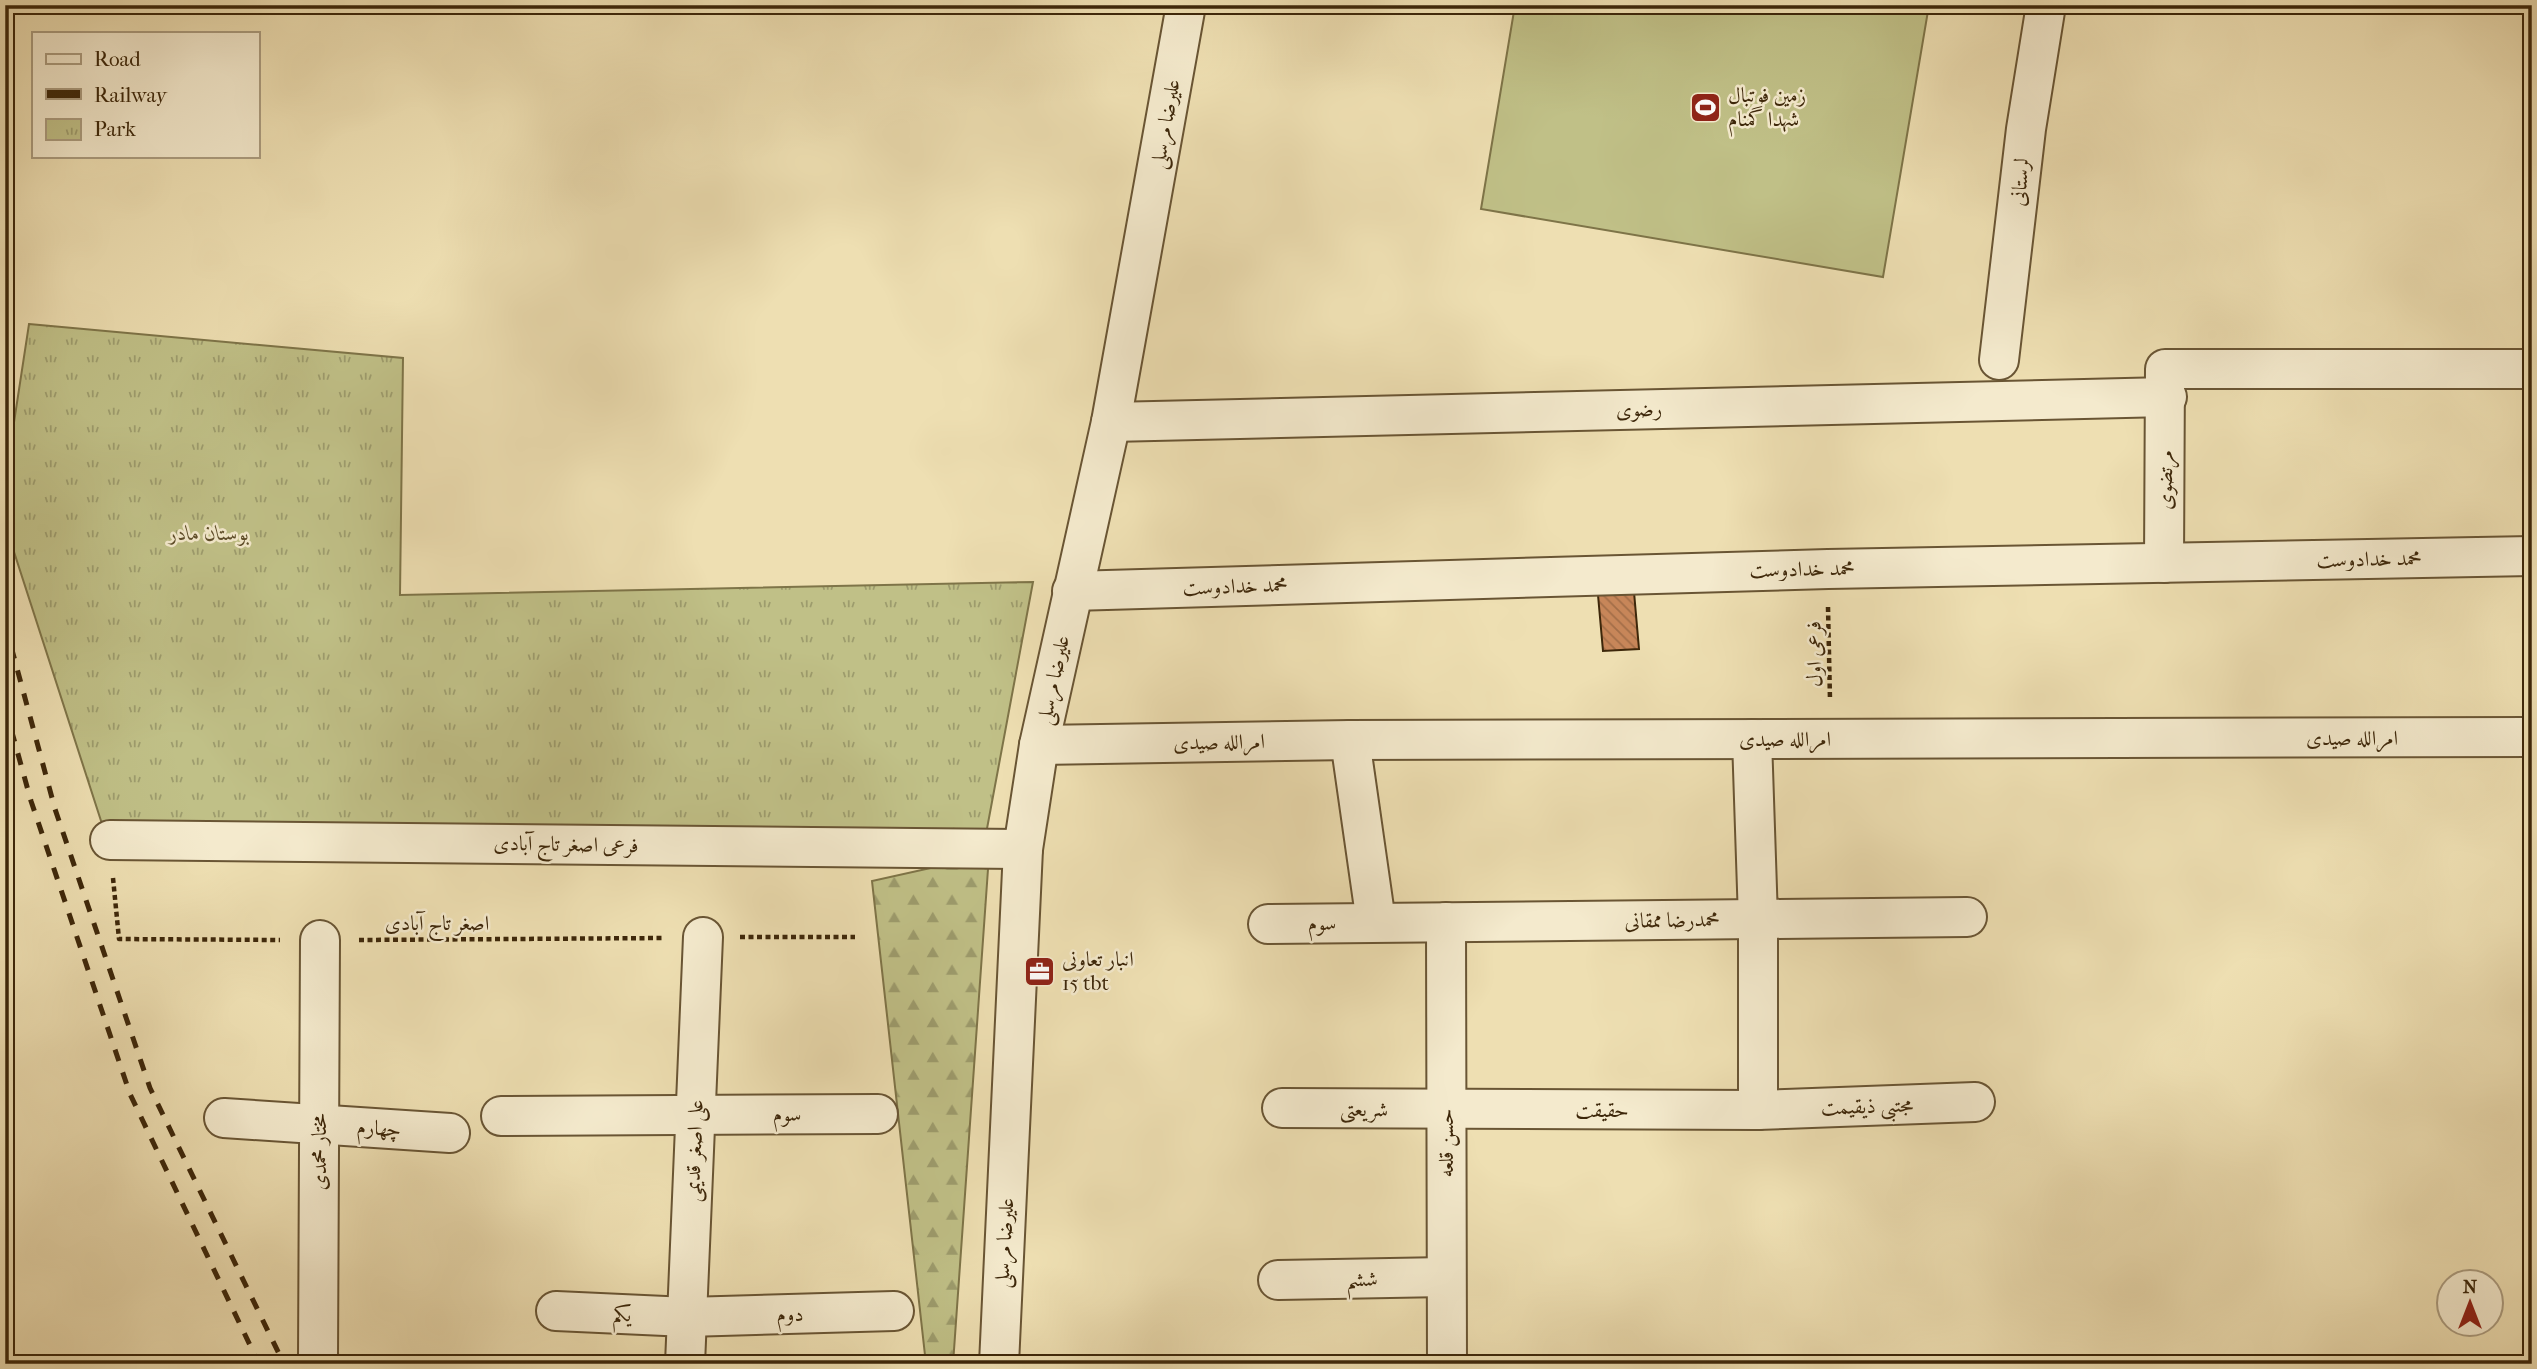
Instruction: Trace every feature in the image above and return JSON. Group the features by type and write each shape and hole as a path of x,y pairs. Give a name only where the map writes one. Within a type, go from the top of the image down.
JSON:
{"street":[{"name":"علیرضا مرسلی","path":"999,1364 1023,849 1039,745 1111,422 1186,5"},
{"name":"لرستانی","path":"1999,360 2026,129 2046,5"},
{"name":"مرتضوی","path":"2164,563 2165,369 2532,369"},
{"name":"رضوی","path":"1111,422 2166,397"},
{"name":"محمد خدادوست","path":"1072,591 1828,569 2532,556"},
{"name":"امرالله صیدی","path":"1039,745 1350,740 2532,737"},
{"path":"1752,739 1758,919 1758,1110"},
{"path":"1350,740 1376,922"},
{"name":"فرعی اصغر تاج آبادی","path":"110,840 1023,849"},
{"name":"محمدرضا ممقانی","path":"1376,922 1967,917"},
{"name":"سوم","path":"1268,924 1376,922"},
{"name":"حسن قلعه","path":"1446,922 1447,1364"},
{"name":"علی اصغر قدیمی","path":"685,1364 703,937"},
{"name":"مختار محمدی","path":"320,940 318,1360 321,1364"},
{"name":"مجتبی ذیقیمت","path":"1758,1110 1975,1102"},
{"name":"شریعتی","path":"1282,1108 1446,1110"},
{"name":"حقیقت","path":"1446,1110 1758,1110"},
{"path":"501,1116 696,1114"},
{"name":"سوم","path":"696,1114 878,1114"},
{"name":"چهارم","path":"224,1118 450,1132"},
{"name":"ششم","path":"1278,1280 1446,1278"},
{"name":"یکم","path":"556,1311 687,1317"},
{"name":"دوم","path":"687,1317 894,1311"}],"path":[{"name":"فرعی اول","path":"1828,569 1831,739"},
{"name":"اصغر تاج آبادی","path":"110,840 119,939 855,937"}],"green space":[{"name":"زمین فوتبال شهدا گمنام","path":"1515,5 1929,5 1883,277 1481,209"},
{"name":"بوستان مادر","path":"29,324 403,358 400,595 1033,582 986,834 103,827 5,524 5,481"},
{"path":"989,855 953,1364 926,1364 872,881"}],"building":[{"path":"1634,592 1639,649 1603,651 1598,595"}],"railway":[{"path":"5,624 55,809 150,1088 284,1364"},
{"path":"5,707 31,801 130,1094 259,1364"}],"place":[{"name":"زمین فوتبال شهدا گمنام","path":"1705,107"},
{"name":"انبار تعاونی 15 tbt","path":"1039,971"}]}
